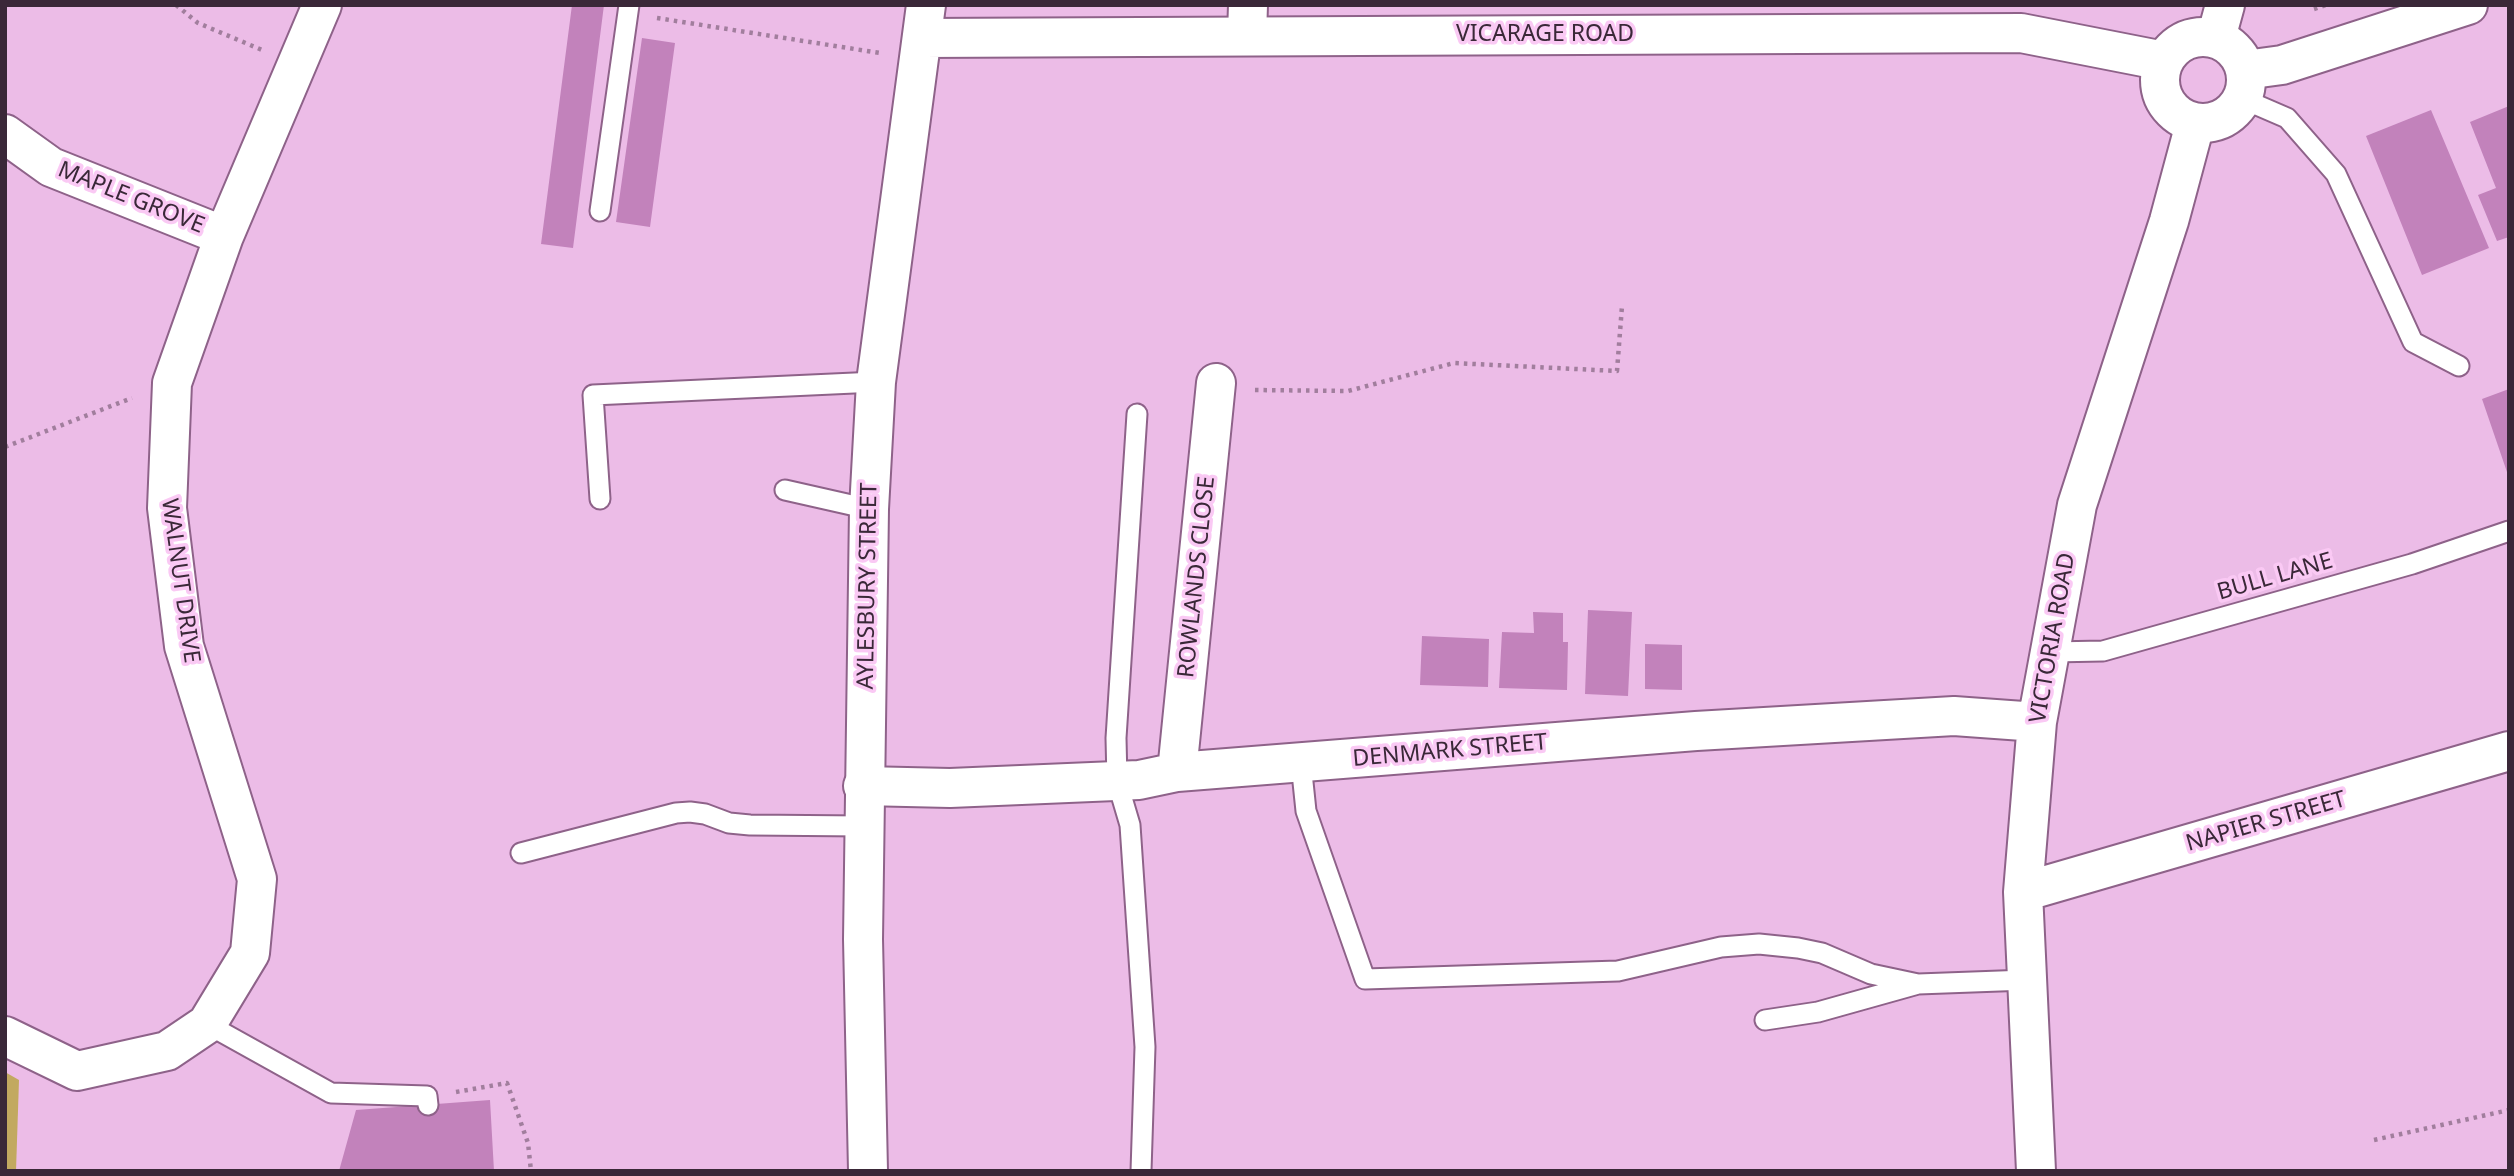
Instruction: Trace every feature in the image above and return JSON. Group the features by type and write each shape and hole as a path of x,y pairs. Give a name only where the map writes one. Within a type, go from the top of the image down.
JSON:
{"street":[{"name":"WALNUT DRIVE","path":"5,1036 77,1071 167,1051 207,1024 250,953 257,878 184,646 167,508 172,383 224,236 322,5"},
{"path":"2244,84 2282,65 2468,5"},
{"name":"VICARAGE ROAD","path":"922,34 1248,20 2021,33 2164,61"},
{"path":"2221,22 2229,45 2239,56 2244,84 2235,110 2223,119 2209,124 2195,124 2183,120 2164,102 2159,77 2164,61 2178,44 2221,22"},
{"name":"AYLESBURY STREET","path":"868,1171 863,786 869,509 876,382 922,34"},
{"name":"VICTORIA ROAD","path":"2036,1171 2023,892 2037,722 2077,505 2169,221 2195,124"},
{"name":"MAPLE GROVE","path":"5,134 51,167 224,236"},
{"name":"ROWLANDS CLOSE","path":"1177,772 1216,386"},
{"name":"DENMARK STREET","path":"863,786 950,788 1139,780 1177,772 1301,762 1696,731 1954,716 2037,722"},
{"name":"NAPIER STREET","path":"2023,892 2507,756"}],"lane":[{"path":"600,211 629,10"},
{"path":"2244,84 2287,118 2336,174 2413,342 2459,366"},
{"path":"600,499 593,396 876,382"},
{"path":"1137,414 1116,738 1117,781 1130,825 1145,1047 1141,1171"},
{"path":"785,490 869,509"},
{"name":"BULL LANE","path":"2052,652 2104,651 2412,564 2509,531"},
{"path":"1301,762 1306,811 1365,979 1618,971 1721,947 1759,944 1822,953 1871,974 1919,984"},
{"path":"522,853 676,813 705,814 729,823 750,825 863,827"},
{"path":"1765,1020 1818,1012 1919,984 2027,980"},
{"path":"207,1024 331,1093 428,1100"}],"path":[{"path":"177,5 198,23 296,65"},
{"path":"2314,10 2326,5"},
{"path":"629,10 922,34"},
{"path":"1216,386 1348,391 1454,363 1616,371 1622,306"},
{"path":"5,447 172,383"},
{"path":"428,1100 507,1083 528,1143 531,1171"},
{"path":"2374,1140 2509,1110"}],"shaded area":[{"path":"5,1072 19,1080 16,1171 5,1171"}],"building":[{"path":"572,5 604,5 573,248 541,244"},
{"path":"642,38 675,43 650,227 616,222"},
{"path":"2509,106 2509,237 2497,241 2478,195 2496,188 2470,122"},
{"path":"2431,110 2489,248 2422,275 2366,136"},
{"path":"2509,389 2509,475 2508,475 2482,399"},
{"path":"1588,610 1632,612 1628,696 1585,694"},
{"path":"1533,612 1563,613 1563,642 1568,642 1567,690 1499,688 1502,632 1534,633"},
{"path":"1422,636 1489,639 1488,687 1420,685"},
{"path":"1645,644 1682,645 1682,690 1645,689"},
{"path":"490,1100 494,1171 339,1171 356,1110"}]}
